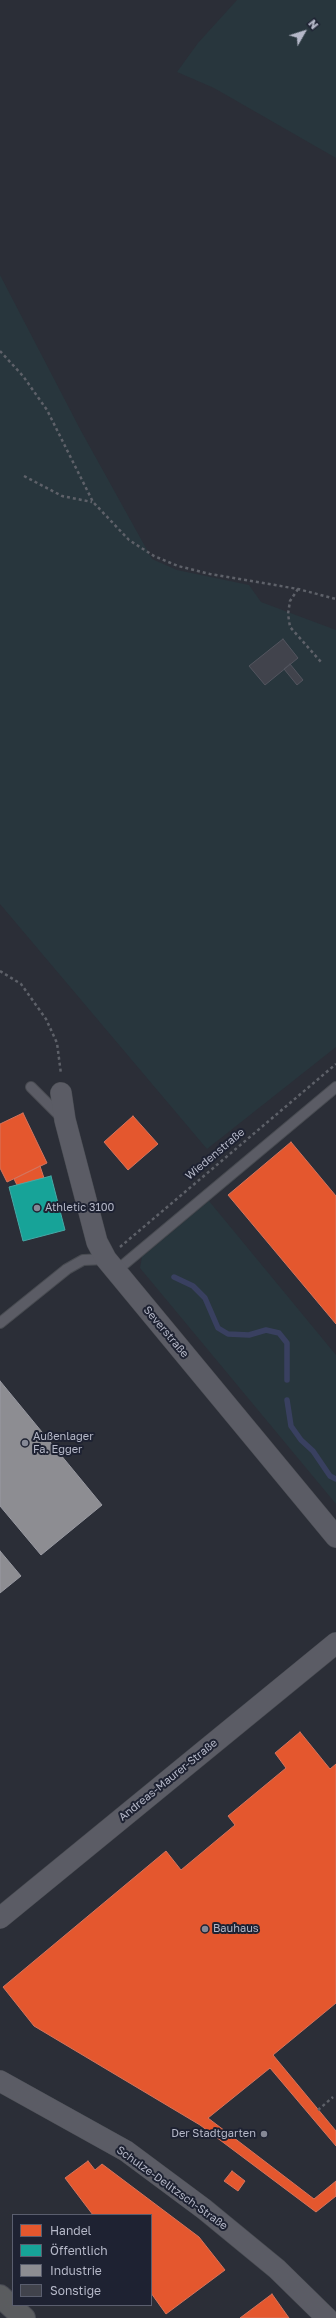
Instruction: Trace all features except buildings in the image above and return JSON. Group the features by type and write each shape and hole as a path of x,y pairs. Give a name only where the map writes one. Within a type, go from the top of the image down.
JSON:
{"highway":[{"path":"0,2296 24,2318"}],"street":[{"name":"Severstraße","path":"61,1094 65,1120 97,1242 111,1265 336,1538"},
{"name":"Andreas-Maurer-Straße","path":"0,1918 336,1643"},
{"name":"Schulze-Delitzsch-Straße","path":"0,2081 126,2151 204,2208 277,2269 327,2318"}],"lane":[{"path":"31,1087 65,1120"},
{"path":"0,1323 67,1269 84,1260 111,1265 336,1087"}],"path":[{"path":"0,350 23,376 47,410 93,502 129,540 154,556 178,566 210,574 298,589 336,599"},
{"path":"24,476 62,496 93,502"},
{"path":"298,589 290,601 288,614 290,627 320,662"},
{"path":"0,971 21,984 46,1019 57,1043 61,1094"},
{"name":"Wiedenstraße","path":"111,1265 336,1064"},
{"path":"318,2110 333,2097"}],"shaded area":[{"path":"237,0 336,0 336,158 214,88 177,72 198,43"},
{"path":"0,275 80,429 152,559 177,570 249,585 261,602 336,630 336,1047 207,1149 0,904"},
{"path":"209,1201 336,1355 336,1504 140,1268 142,1257"}],"waterway":[{"path":"174,1277 193,1286 205,1298 218,1328 228,1334 249,1335 266,1330 279,1333 287,1343 287,1380"},
{"path":"287,1400 291,1426 301,1440 313,1451 330,1476 336,1479"}],"place":[{"name":"Athletic 3100","path":"37,1208"},
{"name":"Außenlager Fa. Egger","path":"25,1443"},
{"name":"Bauhaus","path":"205,1929"},
{"name":"Der Stadtgarten","path":"264,2134"}]}
